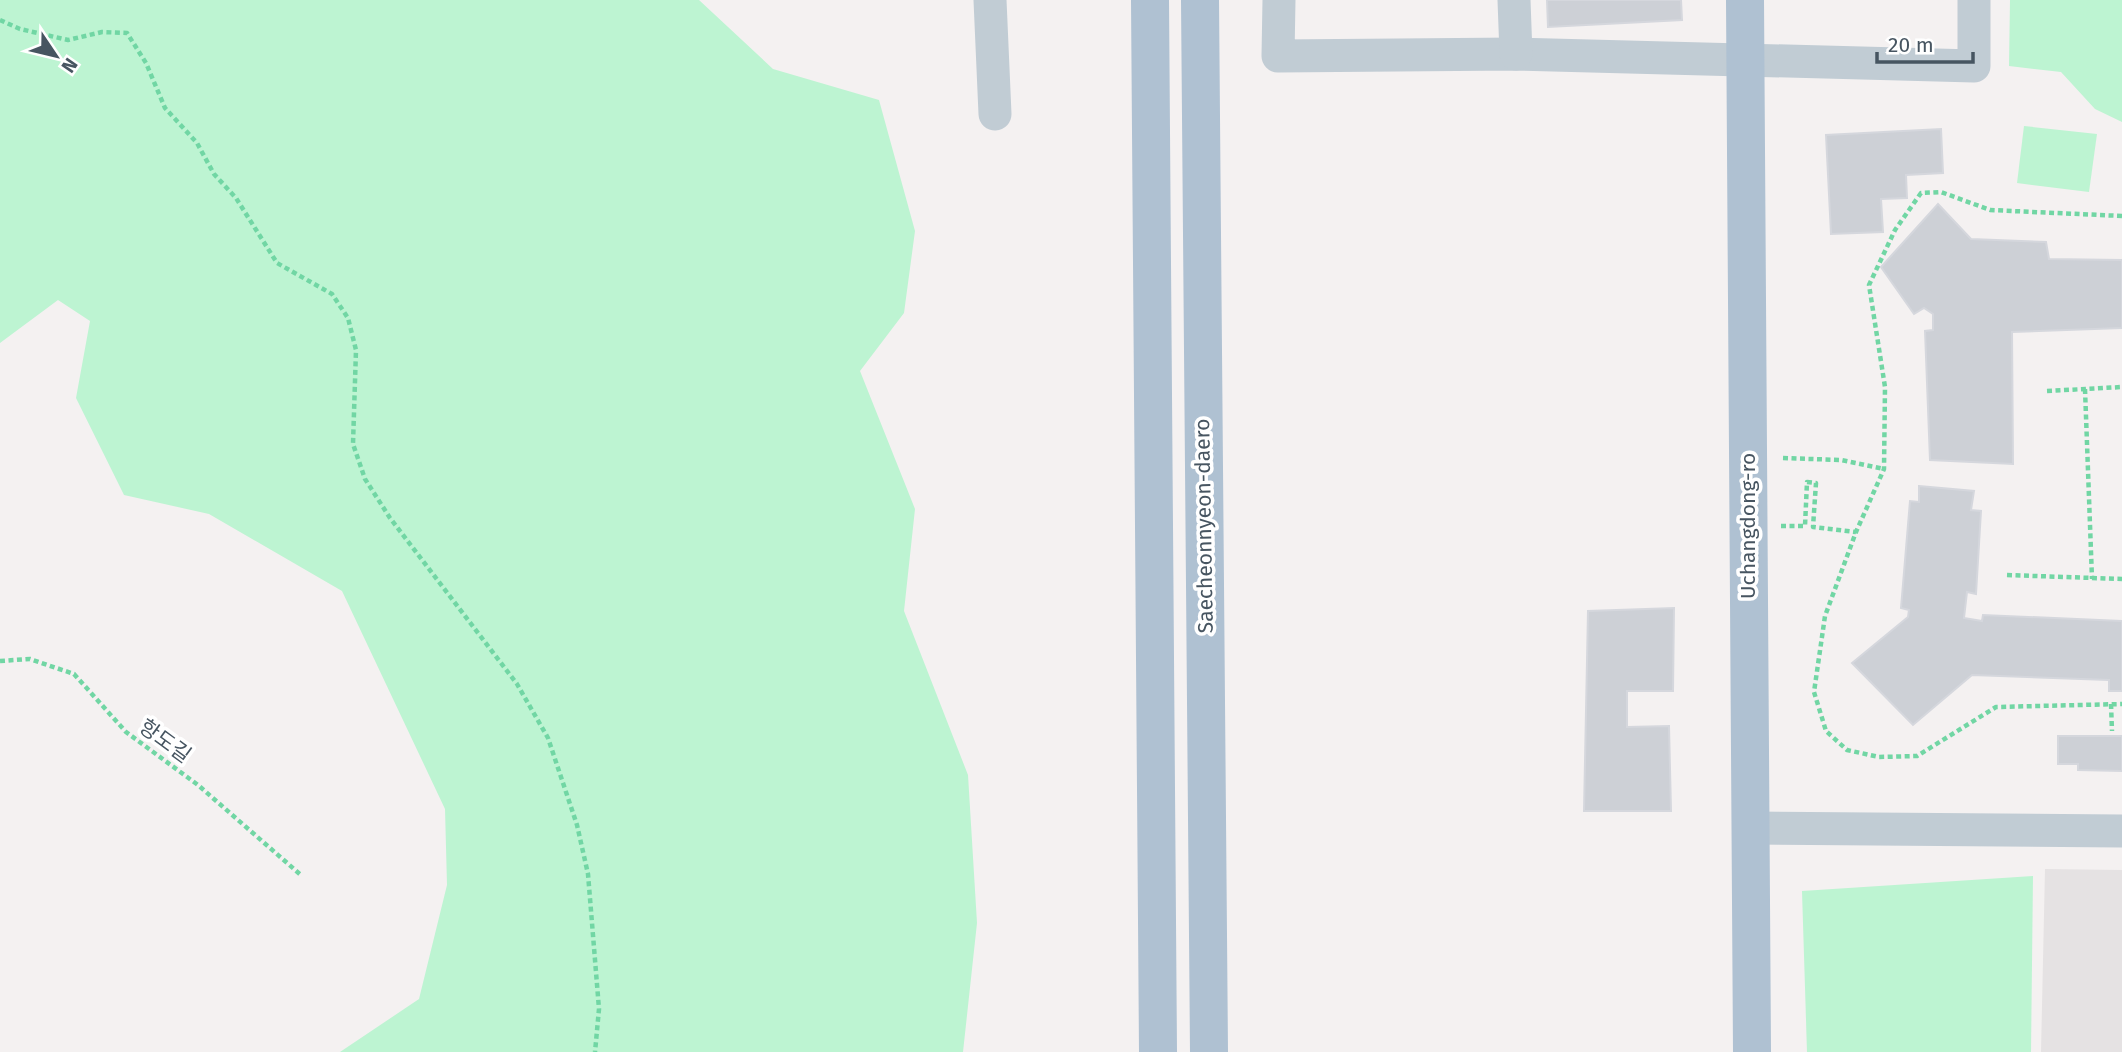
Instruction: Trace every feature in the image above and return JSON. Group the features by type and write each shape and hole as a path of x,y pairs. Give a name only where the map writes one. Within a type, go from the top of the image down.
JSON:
{"main road":[{"path":"1150,0 1158,1052"},
{"name":"Saecheonnyeon-daero","path":"1200,0 1209,1052"},
{"name":"Uchangdong-ro","path":"1745,0 1752,1052"}],"street":[{"path":"990,0 995,114"},
{"path":"1279,0 1278,56 1516,54 1974,66 1974,0"},
{"path":"1514,0 1516,54"},
{"path":"1750,828 2122,831"}],"path":[{"path":"0,20 20,29 68,40 102,32 127,33 146,63 165,108 197,143 277,263 332,294 348,318 356,350 353,444 365,479 390,518 517,684 548,738 562,775 588,874 599,1009 595,1052"},
{"path":"2122,216 1990,210 1941,191 1921,193 1895,230 1869,285 1885,387 1884,469 1856,533 1825,616 1814,692 1826,731 1847,750 1879,757 1917,755 1996,707 2122,704"},
{"path":"2047,391 2122,387"},
{"path":"2085,389 2092,579"},
{"path":"1779,458 1841,460 1884,469"},
{"path":"1780,526 1805,526 1807,482 1815,483 1813,527 1856,533"},
{"path":"2007,575 2122,579"},
{"name":"항도길","path":"0,661 30,659 74,674 126,732 198,785 302,876"},
{"path":"2112,704 2112,732"}],"shaded area":[{"path":"2045,869 2122,870 2122,1052 2041,1052"}],"green space":[{"path":"0,0 699,0 773,69 879,100 915,231 904,313 860,371 915,509 904,611 968,775 977,923 963,1052 340,1052 419,999 447,885 445,809 342,591 209,514 124,495 76,398 90,321 58,300 0,343"},
{"path":"2010,0 2122,0 2122,122 2095,109 2061,72 2009,66"},
{"path":"2024,126 2097,134 2089,192 2017,183"},
{"path":"2033,876 2031,1052 1807,1052 1802,891"}],"building":[{"path":"1547,0 1681,0 1682,20 1548,27"},
{"path":"1941,129 1943,173 1906,175 1907,198 1881,199 1883,232 1831,234 1826,135"},
{"path":"1938,204 1971,239 2046,242 2049,259 2122,260 2122,328 2012,332 2013,464 1930,460 1925,331 1933,330 1933,314 1924,308 1914,314 1881,267"},
{"path":"1919,486 1974,491 1971,510 1981,511 1976,594 1967,592 1964,618 1982,621 1983,615 2122,621 2122,691 2109,691 2109,680 1972,675 1913,725 1852,663 1908,617 1909,610 1901,608 1910,501 1919,502"},
{"path":"1674,608 1673,691 1627,691 1627,727 1669,726 1671,811 1584,811 1588,611"},
{"path":"2058,736 2122,736 2122,771 2078,770 2078,764 2058,764"}]}
